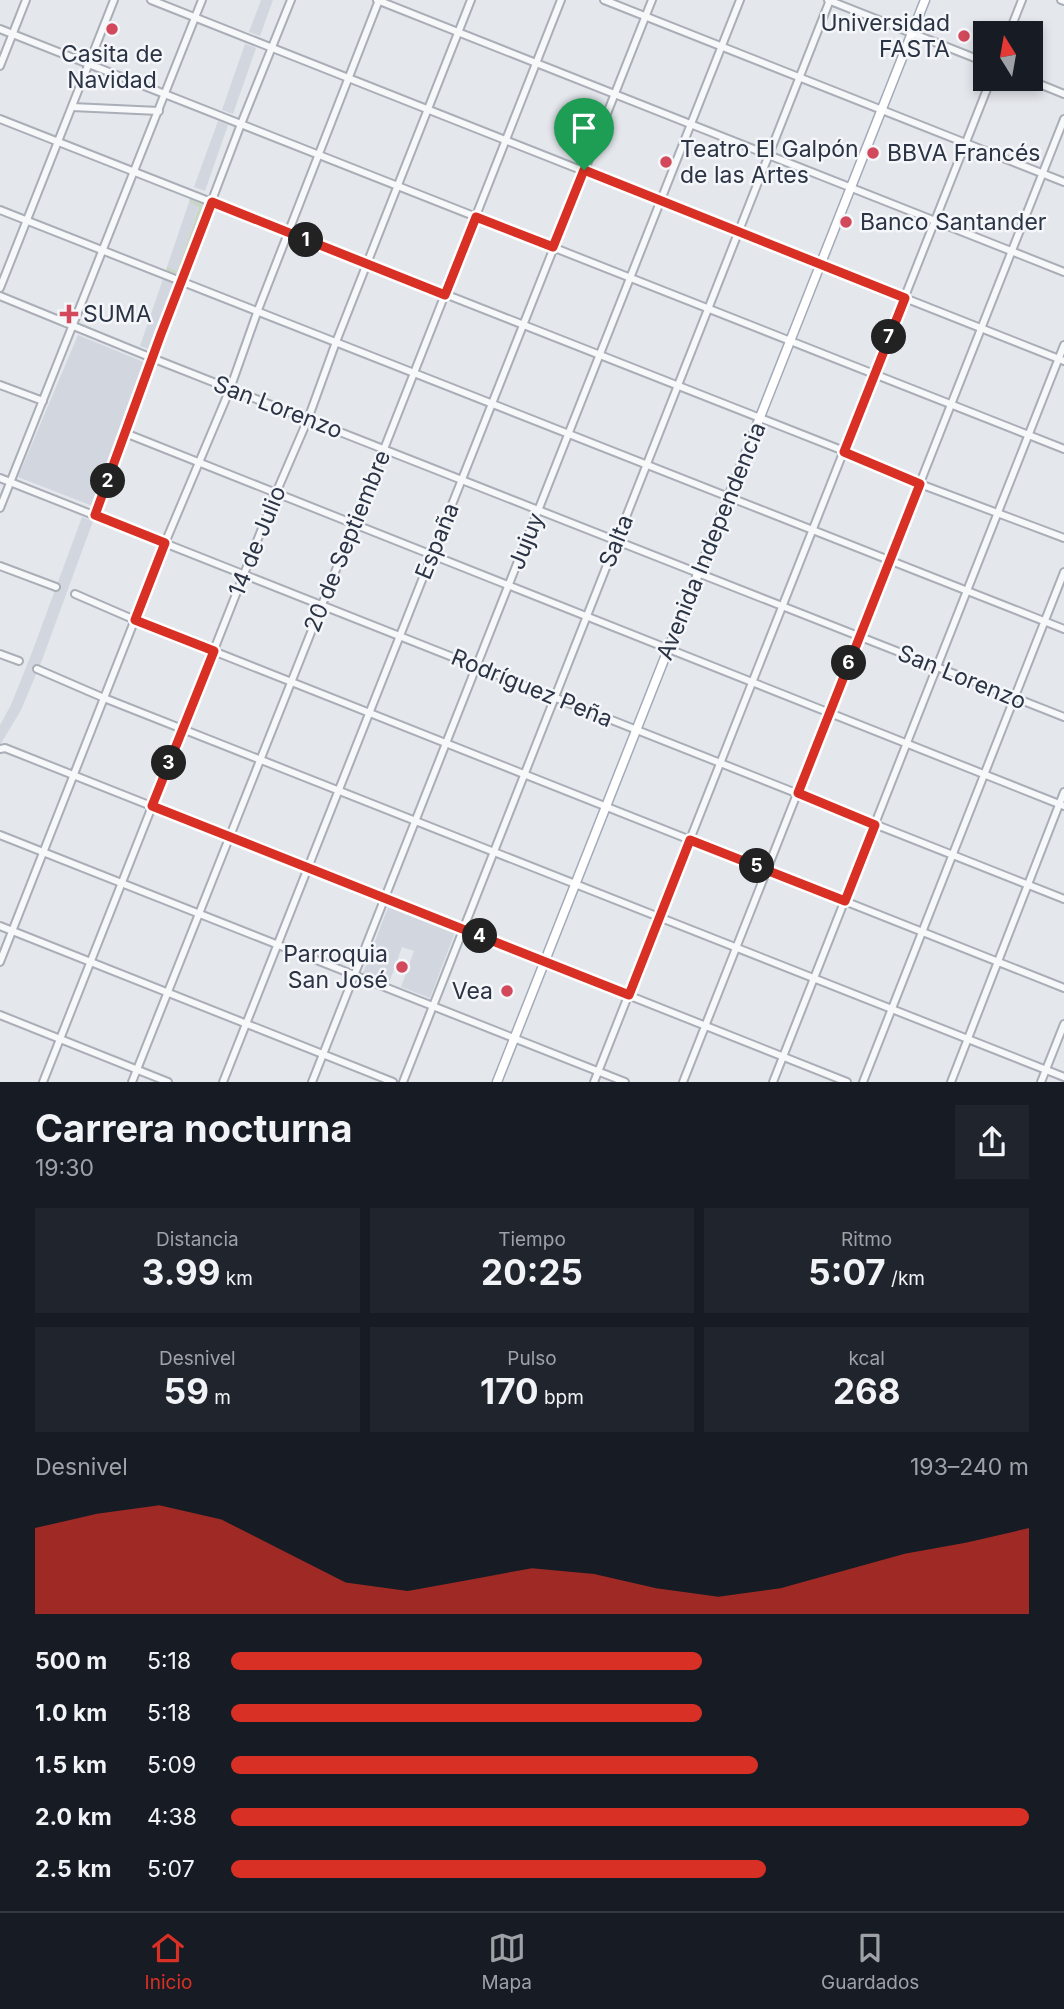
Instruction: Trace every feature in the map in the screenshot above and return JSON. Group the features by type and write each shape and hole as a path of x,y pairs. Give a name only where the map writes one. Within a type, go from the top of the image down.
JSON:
{"main road":[{"name":"Avenida Independencia","path":"497,1082 925,0"}],"street":[{"path":"0,66 26,0"},
{"path":"0,288 114,0"},
{"path":"151,0 1061,360"},
{"path":"0,508 202,0"},
{"path":"95,515 181,280 291,0"},
{"path":"0,962 165,543 230,388 378,0 1064,272"},
{"name":"14 de Julio","path":"43,1082 308,419 471,0"},
{"name":"20 de Septiembre","path":"132,1082 561,0"},
{"path":"604,0 1064,182"},
{"name":"España","path":"223,1082 652,0"},
{"name":"Jujuy","path":"312,1082 740,0"},
{"path":"829,0 973,57"},
{"name":"Salta","path":"402,1082 829,0"},
{"path":"1014,21 1022,0"},
{"path":"0,29 1064,449"},
{"path":"1043,85 1064,93"},
{"path":"594,1082 986,91"},
{"path":"72,107 159,111"},
{"path":"683,1082 1064,119"},
{"path":"0,120 760,418 920,484 1064,538"},
{"path":"0,210 1064,629"},
{"name":"San Lorenzo","path":"0,296 1064,718"},
{"path":"773,1082 1028,435 1061,360 1064,345"},
{"path":"0,384 43,401"},
{"path":"125,433 1062,805"},
{"name":"Rodríguez Peña","path":"0,478 1064,899"},
{"path":"0,565 56,587"},
{"path":"863,1082 1064,572"},
{"path":"75,594 290,682 1064,988"},
{"path":"0,654 19,661"},
{"path":"37,669 338,791 1064,1077"},
{"path":"0,749 5,748 74,775 847,1082"},
{"path":"951,1082 1062,805 1064,792"},
{"path":"0,835 625,1082"},
{"path":"0,926 393,1082"},
{"path":"0,1015 168,1082"},
{"path":"1041,1082 1064,1024"}],"shaded area":[{"path":"261,0 273,0 260,36 249,32"},
{"path":"245,44 256,48 233,114 222,110"},
{"path":"218,121 228,125 205,191 194,187"},
{"path":"189,202 199,206 177,271 167,267"},
{"path":"163,279 173,283 151,350 140,346"},
{"path":"78,335 146,363 95,507 18,477"},
{"path":"82,517 93,521 42,660 21,710 0,745 0,725 31,655"},
{"path":"388,907 455,932 430,998 401,987 414,951 402,947 389,983 363,973"}],"green space":[{"path":"190,198 204,203 205,208 181,272 175,274 166,270 167,267 177,271 199,207 189,202"}],"place":[{"name":"Casita de Navidad","path":"112,29"},
{"name":"Universidad FASTA","path":"964,36"},
{"name":"BBVA Francés","path":"873,153"},
{"name":"Teatro El Galpón de las Artes","path":"666,162"},
{"name":"Banco Santander","path":"846,222"},
{"name":"SUMA","path":"69,314"},
{"name":"Parroquia San José","path":"402,967"},
{"name":"Vea","path":"507,991"}],"route":[{"path":"584,170 905,298 844,452 920,484 798,793 875,825 845,901 690,840 629,995 152,806 214,651 135,620 165,543 95,515 212,202 445,295 476,217 553,247 584,170"}]}
